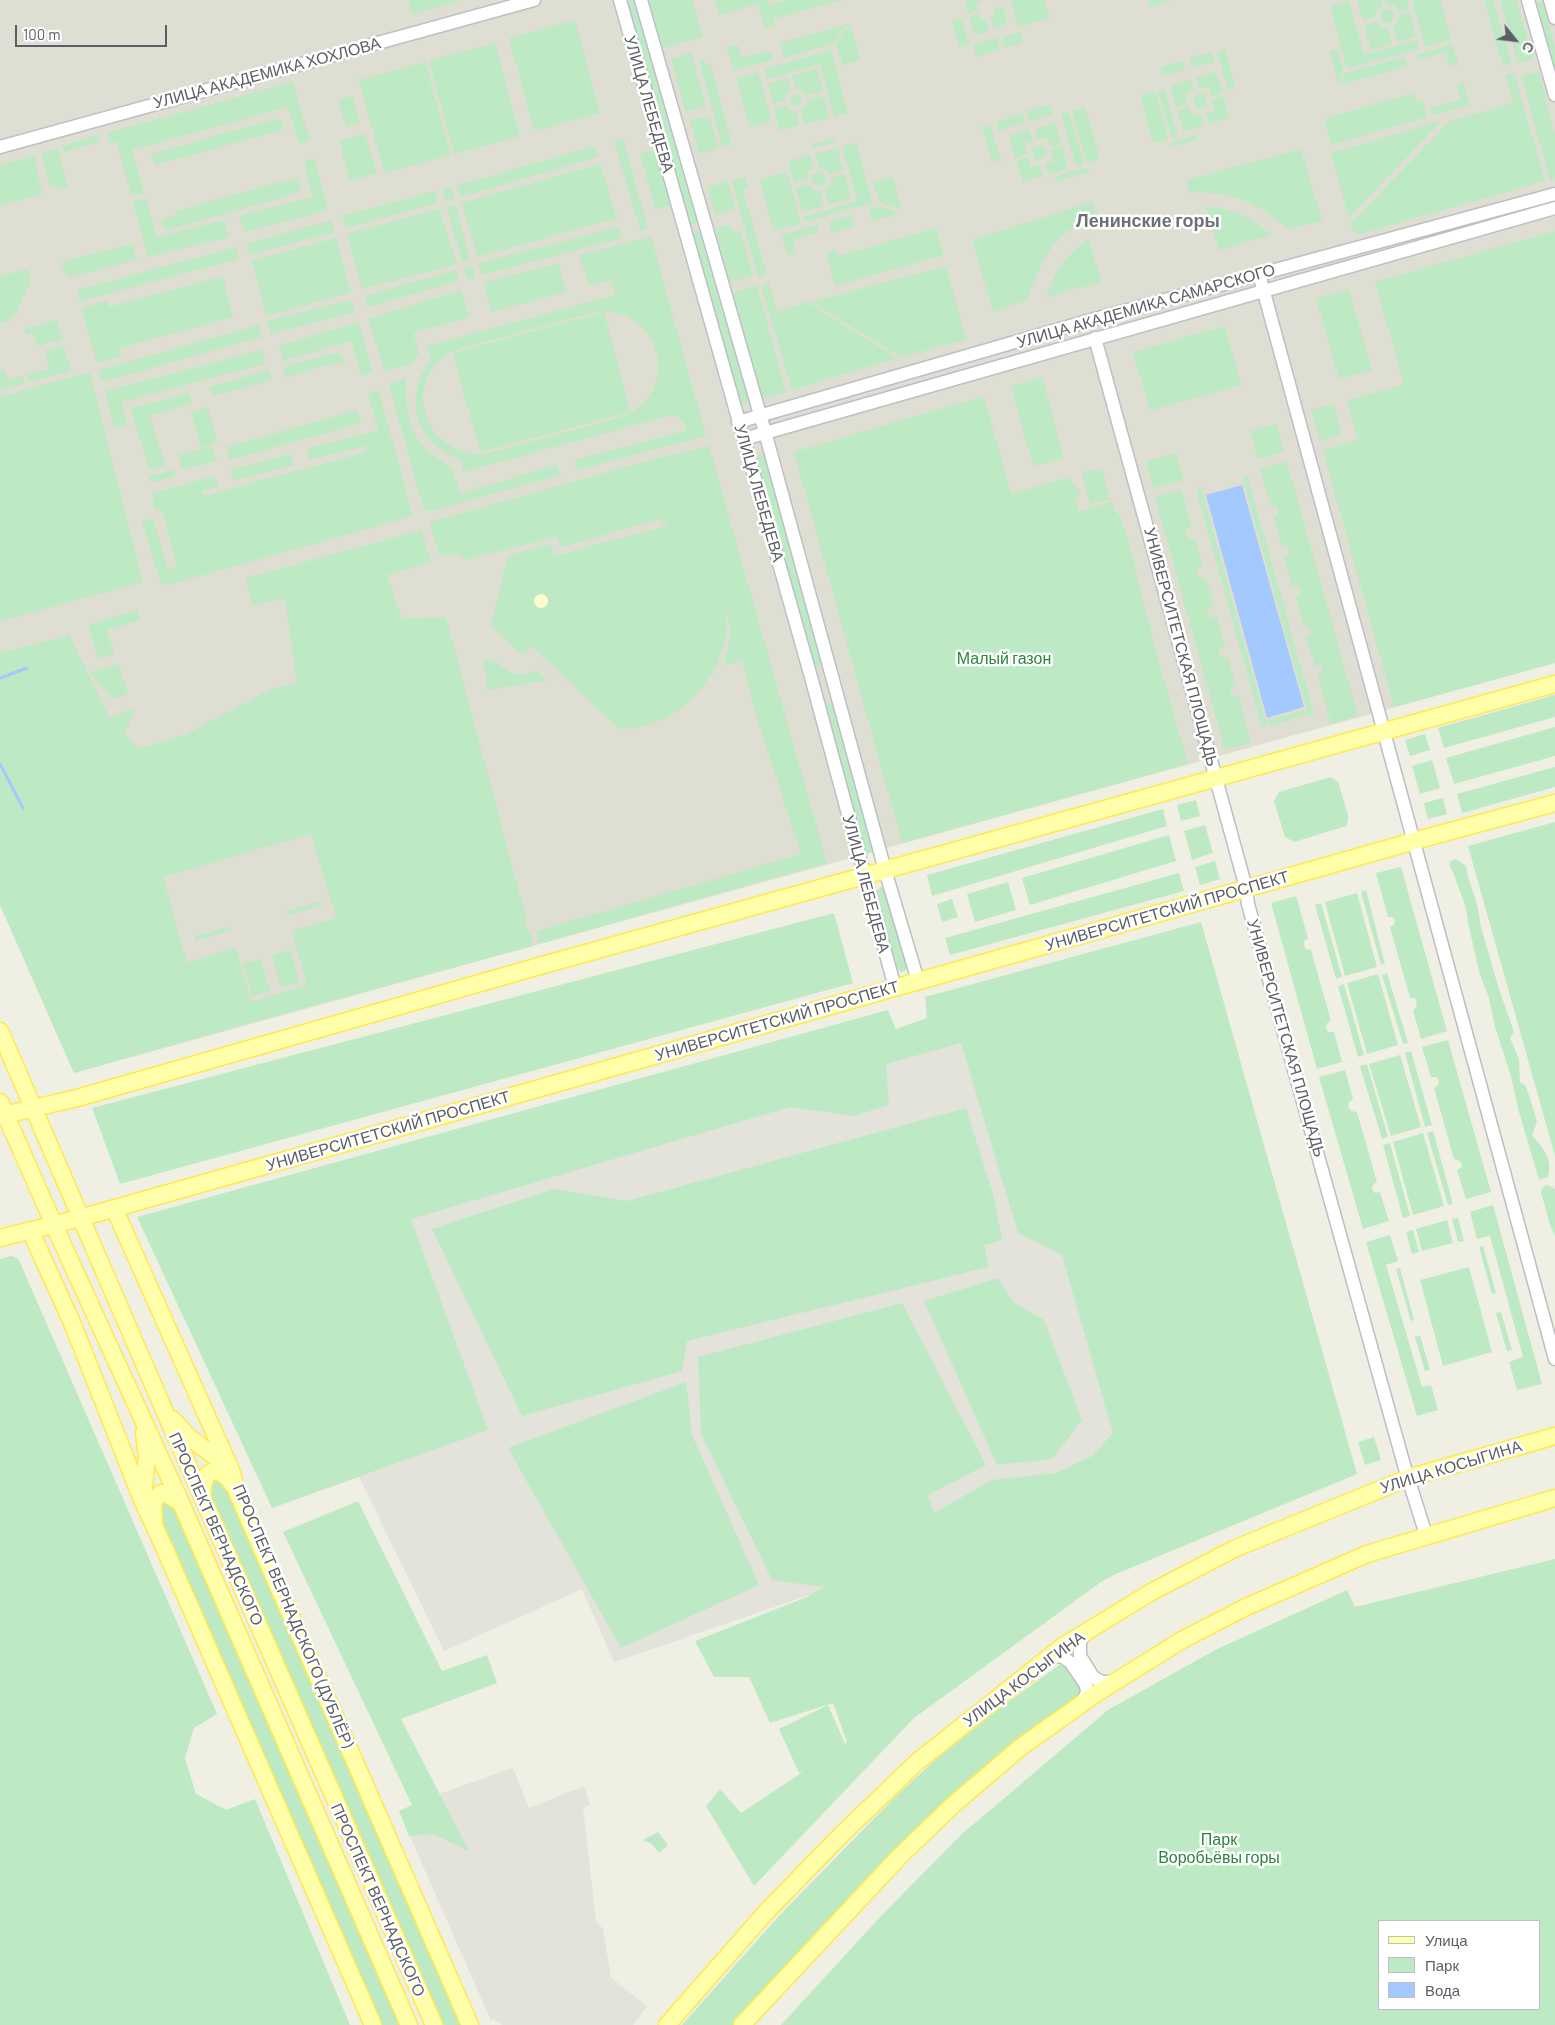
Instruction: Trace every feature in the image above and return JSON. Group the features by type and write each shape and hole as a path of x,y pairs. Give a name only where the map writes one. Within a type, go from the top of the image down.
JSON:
{"main road":[{"path":"2,1111 34,1108 77,1098 543,965 1555,684"},
{"name":"УНИВЕРСИТЕТСКИЙ ПРОСПЕКТ","path":"0,1238 80,1218 1413,841 1555,803"},
{"name":"ПРОСПЕКТ ВЕРНАДСКОГО","path":"0,1032 160,1403 434,2025"},
{"name":"ПРОСПЕКТ ВЕРНАДСКОГО","path":"2,1111 181,1503 408,2025"},
{"name":"ПРОСПЕКТ ВЕРНАДСКОГО (ДУБЛЁР)","path":"114,1208 231,1470 237,1492 470,2025"},
{"path":"30,1230 73,1325 142,1502 373,2025"},
{"path":"73,1325 108,1342"},
{"path":"160,1403 183,1432 231,1470"},
{"path":"202,1405 199,1467 202,1498"},
{"path":"141,1416 147,1456 142,1502"},
{"name":"УЛИЦА КОСЫГИНА","path":"667,2025 767,1911 842,1834 917,1762 1052,1655 1088,1631 1152,1591 1236,1548 1408,1478 1555,1436"},
{"path":"202,1498 206,1476 217,1471 224,1474 237,1492"},
{"path":"154,1526 153,1511 156,1497 161,1493 167,1494 181,1503"},
{"path":"742,2025 887,1869 953,1805 1021,1747 1114,1682 1182,1640 1246,1607 1367,1554 1555,1498"}],"street":[{"name":"УЛИЦА АКАДЕМИКА ХОХЛОВА","path":"0,147 534,0"},
{"name":"УЛИЦА ЛЕБЕДЕВА","path":"620,0 744,438 895,988"},
{"name":"УЛИЦА ЛЕБЕДЕВА","path":"641,0 765,432 885,870 918,981"},
{"path":"1528,0 1555,95"},
{"path":"1550,0 1555,18"},
{"name":"УЛИЦА АКАДЕМИКА САМАРСКОГО","path":"738,422 1091,320 1555,194"},
{"name":"УЛИЦА АКАДЕМИКА САМАРСКОГО","path":"744,438 1555,208"},
{"path":"685,232 705,226"},
{"path":"1259,274 1555,1359"},
{"name":"УНИВЕРСИТЕТСКАЯ ПЛОЩАДЬ","path":"1095,338 1246,888 1251,914 1408,1478 1426,1535"},
{"path":"815,694 824,684 836,689"},
{"path":"1088,1631 1080,1642 1080,1656 1093,1676 1102,1682 1114,1682"},
{"path":"1052,1655 1063,1657 1071,1663 1086,1685 1087,1693 1081,1704"}],"shaded area":[{"path":"0,0 1555,0 1555,663 74,1073 0,905"},
{"path":"1007,1014 1213,1423 830,1588 614,1662 582,1589 444,1651 359,1477 272,1508 187,1214 863,1057"},
{"path":"513,1768 529,1808 584,1786 590,1805 583,1808 596,1921 603,1929 611,1978 647,2006 633,2025 502,2025 494,2019 491,2021 399,1811 436,1795"}],"green space":[{"path":"408,0 462,0 412,14"},
{"path":"626,0 634,0 697,220 696,224 687,225"},
{"path":"649,0 692,0 703,37 663,48"},
{"path":"714,0 768,0 769,5 786,0 842,0 773,19 775,26 765,28 758,4 719,15"},
{"path":"965,0 981,0 981,2 976,3 978,10 968,13"},
{"path":"1011,0 1044,0 1049,18 1018,27"},
{"path":"1148,0 1175,0 1150,7"},
{"path":"1357,0 1381,0 1382,6 1376,10 1375,17 1363,21"},
{"path":"1385,0 1407,0 1409,9 1398,11 1394,5 1387,4"},
{"path":"1412,0 1440,0 1451,40 1425,47"},
{"path":"1484,0 1493,0 1512,63 1503,66"},
{"path":"1500,0 1516,0 1534,59 1518,63"},
{"path":"1349,1 1364,55 1417,40 1419,49 1347,68 1330,6"},
{"path":"1538,1 1543,4 1555,47 1555,78 1535,3"},
{"path":"1003,6 1007,23 994,29 990,17 995,15 993,9"},
{"path":"1384,9 1390,9 1394,16 1390,23 1384,23 1380,19 1380,13"},
{"path":"1410,13 1416,37 1397,42 1393,27 1398,23 1399,15"},
{"path":"979,14 980,20 986,19 989,31 979,34 974,32 969,16"},
{"path":"962,18 969,44 960,47 952,20"},
{"path":"575,20 600,113 534,131 509,38"},
{"path":"1377,22 1381,28 1388,28 1392,44 1371,50 1364,25"},
{"path":"848,24 834,43 784,58 780,43"},
{"path":"850,24 861,60 843,65 836,44"},
{"path":"1020,32 1023,43 1005,48 1002,37"},
{"path":"997,38 1000,49 976,57 973,45"},
{"path":"495,43 520,136 454,154 429,61"},
{"path":"738,45 742,58 770,50 773,60 734,71 727,47"},
{"path":"1450,45 1454,48 1458,64 1449,66 1445,52 1418,60 1417,55"},
{"path":"1225,49 1236,88 1228,90 1217,52"},
{"path":"1337,49 1344,72 1338,84 1329,51"},
{"path":"831,50 848,113 834,117 820,64 767,79 765,69"},
{"path":"1212,52 1214,62 1192,68 1190,58"},
{"path":"691,53 706,106 686,112 671,59"},
{"path":"1405,57 1408,66 1340,85 1346,73"},
{"path":"699,60 711,66 732,144 722,147"},
{"path":"1183,61 1185,70 1162,76 1160,67"},
{"path":"425,62 451,155 384,173 359,80"},
{"path":"817,69 823,91 806,95 800,89 795,88 792,76"},
{"path":"758,72 772,121 750,127 736,78"},
{"path":"1216,72 1222,93 1211,97 1208,86 1199,89 1196,78"},
{"path":"1539,72 1555,134 1555,179 1550,180 1521,76"},
{"path":"1514,73 1545,181 1360,234 1354,232 1351,223 1450,121 1513,103 1505,75"},
{"path":"787,78 791,90 785,96 785,101 773,104 768,84"},
{"path":"1190,79 1194,90 1185,93 1188,103 1176,107 1170,86"},
{"path":"293,82 310,140 299,144 288,107 132,150 144,193 131,196 117,142 110,143 107,133"},
{"path":"1463,83 1470,105 1433,115 1431,107 1461,99 1457,85"},
{"path":"1164,89 1178,136 1172,138 1158,91"},
{"path":"1155,91 1168,139 1153,143 1140,95"},
{"path":"1204,93 1207,106 1196,109 1193,97"},
{"path":"1413,93 1416,102 1423,100 1427,117 1331,145 1324,119"},
{"path":"796,94 802,100 796,106 790,100"},
{"path":"352,96 360,123 346,127 338,100"},
{"path":"824,96 829,118 805,124 801,110 807,100"},
{"path":"1223,96 1229,117 1209,124 1205,113 1215,110 1211,100"},
{"path":"1050,105 1053,114 1030,121 1027,111"},
{"path":"786,106 791,111 796,112 799,125 780,131 774,109"},
{"path":"1085,107 1100,159 1087,163 1072,111"},
{"path":"1189,107 1192,117 1201,114 1204,125 1184,131 1177,110"},
{"path":"1069,112 1084,164 1076,166 1061,114"},
{"path":"1022,113 1025,122 999,131 996,122"},
{"path":"709,116 718,148 699,154 690,121"},
{"path":"275,119 280,120 284,128 276,132 155,165 151,154"},
{"path":"1441,121 1349,218 1331,153"},
{"path":"1055,123 1061,144 1050,148 1047,137 1038,140 1035,129"},
{"path":"990,125 1001,160 992,162 982,127"},
{"path":"1029,130 1033,141 1024,144 1027,154 1015,158 1009,136"},
{"path":"365,133 377,173 350,181 339,141"},
{"path":"99,135 100,142 64,152 62,146"},
{"path":"1196,135 1198,140 1171,147 1170,143"},
{"path":"623,139 648,229 641,232 614,141"},
{"path":"834,139 835,143 813,148 812,144"},
{"path":"856,143 873,203 805,222 803,217 857,201 842,146"},
{"path":"1043,145 1046,157 1035,161 1032,148"},
{"path":"594,146 598,157 460,197 456,186"},
{"path":"1062,147 1068,168 1048,175 1045,164 1054,161 1050,151"},
{"path":"58,148 68,187 57,190 56,186 50,188 41,153"},
{"path":"837,148 843,170 830,174 825,168 818,167 815,154"},
{"path":"1301,149 1322,221 1288,229 1265,211 1243,200 1219,194 1189,192 1186,180"},
{"path":"657,150 673,205 655,209 640,153"},
{"path":"34,155 42,194 0,206 0,165"},
{"path":"810,155 814,168 808,172 807,179 794,183 788,161"},
{"path":"1028,157 1031,168 1040,165 1043,176 1023,182 1016,161"},
{"path":"315,159 328,210 245,232 239,216 313,197 304,161"},
{"path":"600,164 617,218 477,257 462,203"},
{"path":"1087,167 1089,172 1056,182 1054,177"},
{"path":"787,172 801,223 774,231 760,180"},
{"path":"819,172 824,174 826,179 824,184 819,186 814,184 812,179 814,174"},
{"path":"845,174 851,198 829,205 824,189 830,185 831,178"},
{"path":"298,177 301,188 299,192 292,195 168,230 163,227 161,220 176,215 175,211"},
{"path":"745,177 748,188 743,190 767,275 758,277 732,180"},
{"path":"893,177 902,210 880,202 873,183"},
{"path":"728,182 735,209 715,215 708,187"},
{"path":"808,184 813,190 820,191 824,206 802,212 796,188"},
{"path":"451,187 454,199 446,201 442,190"},
{"path":"435,191 438,203 346,228 342,216"},
{"path":"146,199 157,237 225,220 229,237 148,257 133,202"},
{"path":"1092,202 1098,221 1075,228 1056,242 1044,260 1027,300 993,312 972,240"},
{"path":"455,205 470,260 462,262 447,207"},
{"path":"879,206 900,213 872,221 869,209"},
{"path":"1206,207 1233,211 1257,223 1272,235 1219,250"},
{"path":"439,209 457,264 362,289 347,234"},
{"path":"851,215 855,226 832,233 829,222"},
{"path":"331,220 334,232 250,255 246,244"},
{"path":"730,225 733,233 741,231 753,276 730,282 715,229"},
{"path":"817,225 819,232 793,240 796,253 788,256 782,235"},
{"path":"619,227 622,238 482,275 478,263"},
{"path":"936,228 944,255 835,286 826,253 836,250 838,256"},
{"path":"1555,231 1555,663 1394,707 1323,450 1358,440 1347,401 1404,384 1375,282"},
{"path":"699,232 748,399 746,403 739,402 692,238 693,234"},
{"path":"651,237 706,436 577,470 574,460 685,431 686,426 679,418 672,415 463,472 462,460 446,453 433,442 423,430 418,417 415,402 417,387 423,372 433,357 430,357 427,346 619,294 614,292 611,282 619,280 618,278 589,286 579,255","holes":["607,311 627,317 642,328 652,342 658,358 657,375 652,392 640,406 622,417 485,454 463,451 445,442 432,428 425,411 423,393 428,376 440,360 459,349 592,313"]},
{"path":"336,238 351,292 267,316 251,261"},
{"path":"1089,238 1101,282 1046,297 1054,278 1067,257"},
{"path":"133,244 137,260 69,277 65,273 61,262"},
{"path":"236,247 239,259 80,301 77,290"},
{"path":"559,263 566,292 491,312 484,283"},
{"path":"472,266 475,277 467,280 464,268"},
{"path":"946,266 966,340 901,357 811,302"},
{"path":"28,269 31,280 15,315 12,319 0,323 0,276"},
{"path":"456,270 459,281 368,307 364,296"},
{"path":"223,276 233,317 120,348 122,356 97,363 81,308 107,301 109,307"},
{"path":"769,283 777,312 807,302 897,358 792,390 761,285"},
{"path":"757,285 786,392 762,398 733,292"},
{"path":"461,290 470,317 413,333 419,353 413,363 385,372 368,319"},
{"path":"1349,290 1372,370 1339,379 1316,299"},
{"path":"351,300 356,312 271,334 267,321"},
{"path":"604,312 630,412 480,452 453,353"},
{"path":"57,320 63,339 37,346 34,333 26,335 24,329"},
{"path":"358,322 373,372 361,376 351,341 283,361 278,346"},
{"path":"259,325 262,337 102,382 99,370"},
{"path":"1225,326 1241,385 1150,411 1133,352"},
{"path":"64,346 71,371 29,382 27,375 50,369 45,351"},
{"path":"262,350 265,364 122,402 127,424 114,428 105,391"},
{"path":"338,352 343,356 345,363 341,365 339,362 286,377 283,367"},
{"path":"4,369 7,380 23,376 25,383 0,390 0,370"},
{"path":"269,370 272,380 213,396 209,387"},
{"path":"90,372 143,582 0,621 0,397"},
{"path":"1042,377 1064,458 1033,466 1011,386"},
{"path":"406,378 407,409 416,436 429,452 451,468 460,494 557,464 561,475 432,511 426,510 423,507 389,384"},
{"path":"379,391 412,513 410,517 164,586 159,578 142,521 153,519 168,569 177,566 161,508 154,509 152,493 215,476 218,487 202,491 203,496 367,452 365,446 309,460 307,449 378,430 368,394"},
{"path":"189,392 192,403 150,416 165,465 149,470 131,409"},
{"name":"Малый газон","path":"984,396 1011,494 1069,477 1080,491 1079,497 1075,498 1079,511 1112,502 1114,510 1120,516 1131,548 1146,615 1188,764 902,843 794,452"},
{"path":"1333,404 1342,434 1320,441 1311,410"},
{"path":"208,407 217,443 201,448 191,412"},
{"path":"357,410 362,423 230,460 226,447"},
{"path":"1276,424 1284,452 1257,459 1250,431"},
{"path":"212,446 217,461 182,470 178,455"},
{"path":"709,446 827,863 539,944 536,931 801,854 760,728 742,661 724,665 731,632 725,608 727,631 721,653 703,687 674,713 657,722 619,729 532,646 523,656 491,626 508,555 551,544 555,556 669,525 659,519 562,547 556,537 464,560 461,555 439,555 430,522 654,459"},
{"path":"1176,453 1184,480 1153,488 1146,461"},
{"path":"291,454 294,465 233,481 230,470"},
{"path":"762,454 766,459 824,664 815,668 755,459"},
{"path":"1287,462 1358,716 1331,724 1318,676 1323,669 1319,665 1315,666 1306,637 1312,631 1308,626 1303,626 1296,597 1300,595 1301,589 1299,586 1292,586 1284,557 1289,554 1290,550 1287,546 1282,547 1274,517 1278,515 1279,511 1276,506 1271,507 1260,469"},
{"path":"1102,468 1110,499 1090,504 1082,473"},
{"path":"174,470 176,476 151,483 149,476"},
{"path":"1247,475 1314,714 1308,715 1242,477"},
{"path":"1201,487 1267,726 1262,727 1196,489"},
{"path":"1181,490 1192,528 1186,530 1186,535 1190,539 1195,538 1203,567 1198,568 1197,574 1200,578 1206,578 1214,606 1209,608 1208,614 1211,618 1217,618 1225,646 1219,648 1219,654 1222,658 1228,657 1236,686 1231,688 1230,693 1233,697 1239,696 1251,743 1225,750 1155,497"},
{"path":"422,530 431,562 387,575 402,620 446,617 526,918 525,928 531,935 533,946 74,1073 0,905 0,653 69,635 110,718 136,708 125,733 137,749 185,735 271,689 297,683 285,598 252,606 246,578","holes":["311,834 336,918 292,931 307,985 251,1002 236,947 187,963 163,877"]},
{"path":"137,610 140,620 107,630 114,654 98,659 88,625"},
{"path":"483,659 491,660 512,673 526,674 537,671 548,680 488,690"},
{"path":"119,664 128,694 113,699 89,672"},
{"path":"1555,695 1555,717 1444,748 1438,728"},
{"path":"834,703 873,851 865,856 825,704"},
{"path":"1305,710 1306,715 1269,726 1268,720"},
{"path":"1555,727 1555,756 1454,784 1446,758"},
{"path":"1425,734 1430,750 1410,756 1405,740"},
{"path":"1432,760 1440,788 1420,794 1412,766"},
{"path":"1555,767 1555,787 1462,813 1457,794"},
{"path":"1331,777 1338,782 1348,815 1346,826 1294,842 1285,837 1274,801 1279,792"},
{"path":"1443,798 1447,814 1428,819 1424,803"},
{"path":"1196,800 1200,816 1181,821 1177,805"},
{"path":"1163,809 1167,826 932,896 927,875"},
{"path":"1555,822 1555,1156 1468,846"},
{"path":"1205,825 1213,853 1192,860 1184,831"},
{"path":"1169,835 1176,861 1030,905 1022,878"},
{"path":"1456,859 1466,866 1498,986 1514,1032 1510,1038 1519,1059 1520,1082 1526,1086 1537,1121 1532,1136 1544,1150 1548,1160 1548,1177 1539,1180 1519,1112 1510,1073 1495,1027 1489,998 1479,972 1466,908 1450,867 1450,861"},
{"path":"1215,861 1220,879 1200,885 1195,867"},
{"path":"1401,867 1447,1031 1421,1039 1413,1010 1417,1006 1415,998 1410,998 1390,927 1394,925 1395,920 1392,917 1388,917 1376,873"},
{"path":"1179,873 1184,891 950,955 945,938"},
{"path":"1008,882 1016,910 975,922 967,894"},
{"path":"881,887 884,888 907,967 905,971 901,972 898,970 876,893"},
{"path":"1366,890 1385,964 1381,965 1361,892"},
{"path":"1357,893 1377,967 1345,976 1325,902"},
{"path":"1296,896 1308,938 1304,941 1305,949 1311,950 1331,1021 1327,1023 1326,1028 1328,1032 1334,1032 1342,1062 1317,1069 1271,903"},
{"path":"952,899 958,917 942,922 937,904"},
{"path":"321,901 323,905 288,915 287,911"},
{"path":"1321,903 1342,977 1336,979 1315,905"},
{"path":"834,913 853,983 120,1184 92,1108"},
{"path":"1201,922 1357,1474 1116,1574 1101,1582 914,1718 754,1886 706,1806 720,1789 741,1813 803,1772 799,1773 779,1729 828,1705 845,1744 847,1742 833,1703 770,1723 749,1677 714,1677 695,1641 807,1597 822,1588 829,1588 772,1580 701,1434 698,1357 902,1303 986,1465 928,1495 934,1513 992,1480 1056,1473 1092,1456 1113,1433 1062,1255 1018,1233 961,1043 886,1064 889,1105 854,1116 790,1107 411,1219 488,1430 272,1508 137,1217 888,1010 896,1029 927,1018 925,997"},
{"path":"230,926 231,930 195,941 194,937"},
{"path":"291,950 299,982 281,987 272,955"},
{"path":"261,959 270,991 252,996 243,964"},
{"path":"1387,973 1408,1043 1403,1044 1382,975"},
{"path":"1378,974 1398,1045 1367,1054 1347,983"},
{"path":"1344,984 1364,1055 1358,1057 1338,986"},
{"path":"1448,1040 1491,1192 1466,1199 1457,1170 1461,1168 1462,1164 1454,1159 1434,1088 1438,1085 1439,1081 1436,1077 1431,1077 1422,1047"},
{"path":"1411,1051 1432,1125 1425,1127 1405,1053"},
{"path":"1400,1055 1421,1127 1391,1136 1369,1064"},
{"path":"1367,1064 1388,1137 1382,1139 1360,1066"},
{"path":"1345,1070 1353,1099 1349,1102 1348,1107 1351,1111 1357,1112 1377,1182 1373,1184 1372,1189 1375,1193 1380,1192 1389,1221 1363,1229 1319,1077"},
{"path":"966,1108 993,1194 1002,1240 984,1245 989,1267 687,1341 682,1371 522,1416 432,1229 554,1189 627,1201"},
{"path":"1433,1131 1453,1204 1448,1205 1427,1133"},
{"path":"1423,1133 1444,1206 1413,1215 1393,1142"},
{"path":"1390,1143 1410,1216 1403,1218 1383,1145"},
{"path":"1546,1185 1555,1189 1555,1236 1541,1192 1542,1188"},
{"path":"1493,1205 1542,1384 1517,1390 1509,1362 1523,1357 1490,1236 1477,1239 1470,1212"},
{"path":"1458,1218 1464,1241 1458,1242 1452,1219"},
{"path":"1447,1220 1453,1243 1422,1251 1416,1229"},
{"path":"1413,1230 1419,1252 1412,1254 1406,1232"},
{"path":"1390,1235 1398,1261 1386,1265 1422,1387 1431,1385 1438,1410 1417,1416 1366,1242"},
{"path":"1483,1246 1496,1293 1492,1294 1479,1247"},
{"path":"11,1256 18,1258 217,1714 194,1728 185,1758 196,1794 226,1810 255,1799 350,2025 0,2025 0,1259"},
{"path":"1469,1267 1492,1352 1443,1366 1420,1280"},
{"path":"1400,1268 1414,1320 1411,1321 1396,1269"},
{"path":"998,1278 1013,1302 1044,1320 1082,1420 1052,1459 997,1465 924,1301"},
{"path":"1501,1312 1512,1350 1507,1351 1496,1313"},
{"path":"1420,1335 1430,1370 1425,1371 1415,1337"},
{"path":"686,1382 692,1435 759,1585 621,1648 508,1448"},
{"path":"1374,1437 1381,1460 1365,1465 1358,1442"},
{"path":"213,1478 224,1481 463,2025 444,2025 208,1488"},
{"path":"172,1500 401,2025 381,2025 157,1511 159,1501"},
{"path":"358,1501 442,1671 487,1655 497,1683 401,1719 469,1851 433,1834 409,1836 399,1811 412,1805 283,1532"},
{"name":"Парк Воробьёвы горы","path":"1555,1559 1555,2025 781,2025 882,1915 962,1834 1108,1710 1215,1650 1347,1590 1355,1607"},
{"path":"1059,1665 1067,1665 1086,1691 758,1997 734,2025 682,2025 778,1917 895,1797 933,1762 999,1709"},
{"path":"658,1832 668,1845 659,1853 652,1844 643,1840"}],"sand":[{"path":"541,594 546,596 548,601 546,606 541,608 536,606 534,601 536,596"}],"water":[{"path":"1242,485 1304,707 1267,718 1206,495"}],"waterway":[{"path":"0,678 27,668"},
{"path":"0,764 23,808"}],"district":[{"name":"Ленинские горы","path":"1148,221"}]}
